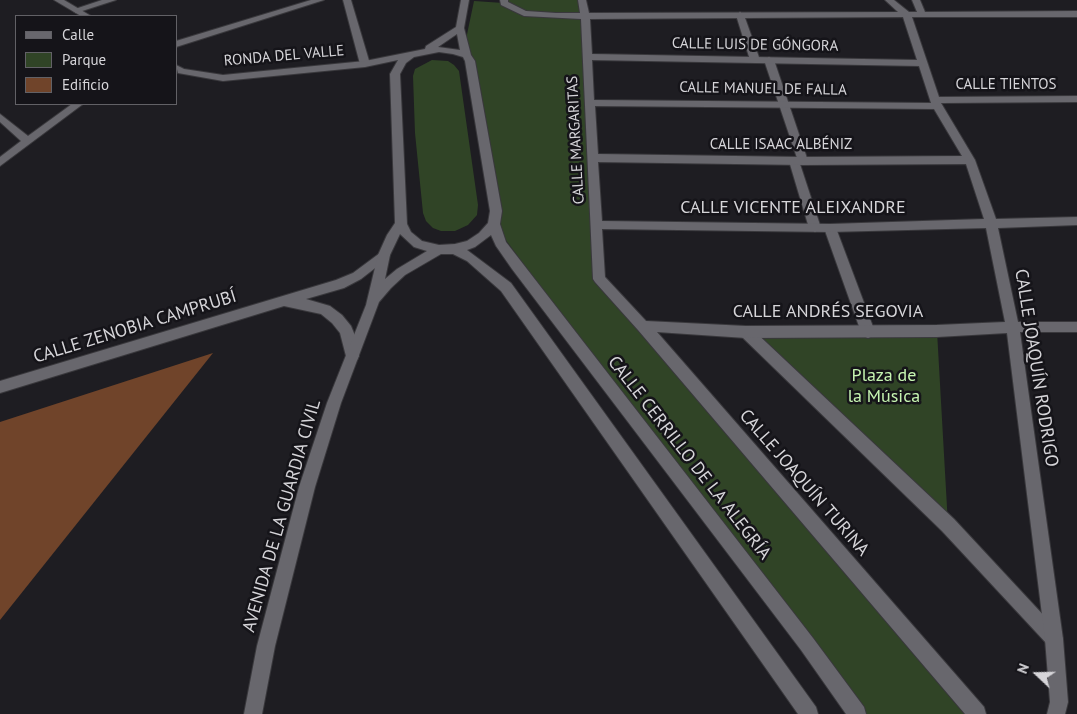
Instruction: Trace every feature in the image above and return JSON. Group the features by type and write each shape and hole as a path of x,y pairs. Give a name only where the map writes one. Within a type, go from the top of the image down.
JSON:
{"street":[{"path":"58,0 86,15"},
{"path":"76,10 112,0"},
{"path":"178,43 320,0"},
{"path":"347,0 365,64"},
{"path":"465,0 460,28 466,55 470,61 496,211 494,224"},
{"path":"504,0 504,3 524,14 584,16 1077,14"},
{"name":"CALLE MARGARITAS","path":"582,0 587,57 599,279"},
{"path":"889,0 906,14"},
{"path":"916,0 922,14"},
{"name":"CALLE JOAQUÍN RODRIGO","path":"906,14 936,103 970,160 991,223 1013,327 1054,640 1059,702 1056,714"},
{"path":"740,15 755,60"},
{"path":"423,51 460,28"},
{"path":"423,51 439,49 466,55"},
{"name":"RONDA DEL VALLE","path":"178,69 223,78 365,64 423,51"},
{"path":"411,55 402,61 395,74 402,224 407,235 418,244 447,249 471,258 506,287 810,714"},
{"name":"CALLE LUIS DE GÓNGORA","path":"587,57 922,62"},
{"path":"769,60 785,105 815,228"},
{"name":"RONDA DEL VALLE","path":"365,64 378,65 395,74"},
{"name":"CALLE TIENTOS","path":"936,103 1077,99"},
{"name":"CALLE MANUEL DE FALLA","path":"589,103 785,105 936,103"},
{"path":"0,162 77,105"},
{"path":"0,117 28,141"},
{"name":"CALLE ISAAC ALBÉNIZ","path":"592,158 798,161 970,160"},
{"path":"991,223 1077,221"},
{"name":"CALLE VICENTE ALEIXANDRE","path":"596,225 830,228 991,223"},
{"name":"AVENIDA DE LA GUARDIA CIVIL","path":"253,714 266,646 307,487 334,403 372,305 384,255 393,236 402,224"},
{"name":"AVENIDA DE LA GUARDIA CIVIL","path":"372,305 386,284 401,272 447,249 471,244 483,236 494,224"},
{"name":"CALLE CERRILLO DE LA ALEGRÍA","path":"494,224 500,243 516,266 807,644 857,714"},
{"path":"830,228 868,332"},
{"name":"CALLE ZENOBIA CAMPRUBÍ","path":"0,387 340,284 357,276 384,255"},
{"name":"CALLE JOAQUÍN TURINA","path":"599,279 643,326 977,714"},
{"name":"CALLE ZENOBIA CAMPRUBÍ","path":"281,302 305,304 325,310 346,330 351,343 352,356"},
{"name":"CALLE ANDRÉS SEGOVIA","path":"643,326 746,332 937,331 1013,327 1077,327"},
{"path":"746,332 948,525 1054,640"}],"green space":[{"path":"504,0 582,0 599,279 977,714 855,714 494,224 465,44 474,1 503,3"},
{"path":"432,60 448,61 459,71 478,205 477,215 468,225 455,231 441,231 433,228 426,221 423,213 415,133 413,76 415,69"},
{"name":"Plaza de la Música","path":"937,331 948,525 746,332"}],"building":[{"path":"213,353 0,620 0,422"}]}
